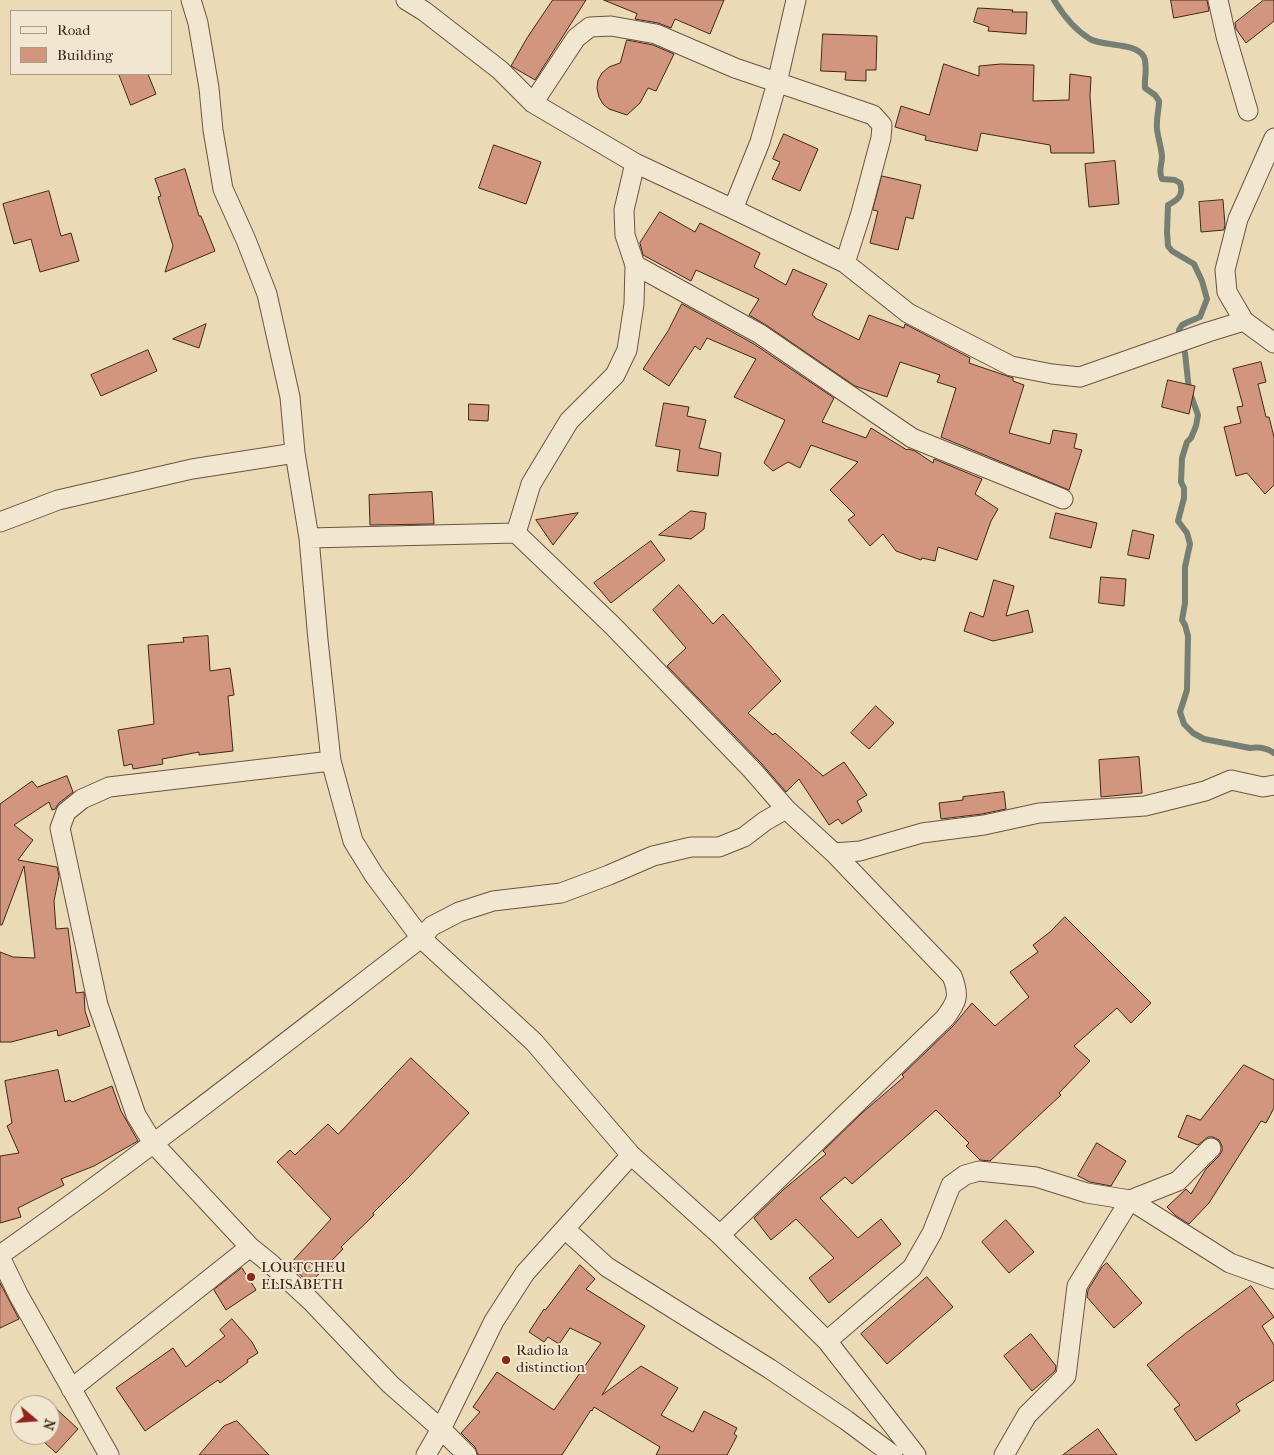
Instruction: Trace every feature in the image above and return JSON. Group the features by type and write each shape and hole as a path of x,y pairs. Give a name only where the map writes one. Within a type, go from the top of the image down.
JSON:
{"street":[{"path":"191,0 198,23 223,189 246,240 267,294 290,397 295,453 309,538 331,761 353,841 374,875 421,938 534,1042 631,1155 720,1235 827,1340 916,1455"},
{"path":"406,0 424,11 500,70 533,103 635,163 844,263 908,312 1011,366 1080,377 1244,321"},
{"path":"733,209 760,142 777,83 796,0"},
{"path":"1218,0 1226,36 1248,111"},
{"path":"533,103 576,38 590,28 611,26 656,34 734,68 873,114 882,125 881,138 861,212 844,263"},
{"path":"1274,138 1238,219 1225,270 1227,292 1244,321 1274,343"},
{"path":"516,533 531,484 569,421 615,375 627,350 634,304 634,265 625,236 624,210 635,163"},
{"path":"634,265 760,334 912,438 1063,499"},
{"path":"0,522 58,500 192,469 295,453"},
{"path":"309,538 516,533 620,633 753,771 786,809 834,853 952,976 957,989 956,1003 945,1018 720,1235"},
{"path":"331,761 110,787 82,799 66,812 60,828 98,1005 136,1115 153,1144 250,1247 311,1301 390,1384 441,1429 466,1455"},
{"path":"834,853 860,851 922,833 984,824 1039,813 1145,806 1205,791 1231,780 1263,787 1274,785"},
{"path":"109,1455 19,1296 0,1256 153,1144 421,938 432,926 459,912 493,901 561,892 609,875 653,856 691,847 719,847 744,837 765,821 786,809"},
{"path":"1004,1455 1028,1415 1066,1376 1077,1286 1130,1200 1178,1181 1212,1148"},
{"path":"426,1455 441,1429 494,1321 525,1273 631,1155"},
{"path":"827,1340 912,1268 932,1233 951,1185 965,1175 979,1171 1036,1177 1087,1193 1130,1200 1230,1263 1274,1279"},
{"path":"565,1229 607,1267 770,1369 846,1420 893,1455"},
{"path":"71,1389 250,1247"}],"building":[{"path":"553,0 586,0 535,80 511,66 527,38"},
{"path":"604,0 724,0 710,34 675,19 671,28 658,23 635,19 637,14"},
{"path":"1171,0 1207,0 1209,11 1174,18"},
{"path":"1264,0 1274,0 1274,21 1246,43 1236,29 1235,23"},
{"path":"978,8 1027,12 1026,34 988,31 989,27 974,22"},
{"path":"823,34 877,36 876,70 866,70 866,81 845,80 846,72 821,71"},
{"path":"627,40 653,45 674,54 656,91 648,88 640,103 627,115 609,109 603,104 597,88 598,80 602,73 609,67 620,63"},
{"path":"944,64 979,76 979,66 1001,64 1034,65 1033,101 1069,100 1070,74 1091,77 1090,96 1094,153 1051,153 1050,145 981,133 977,151 925,140 926,136 895,127 901,106 929,115"},
{"path":"119,75 148,75 156,94 131,105"},
{"path":"784,134 818,149 800,191 772,179 780,162 773,159"},
{"path":"494,145 541,162 526,204 479,188"},
{"path":"1115,161 1119,204 1089,207 1085,164"},
{"path":"185,169 199,216 201,216 215,251 165,272 173,246 158,197 161,196 155,179"},
{"path":"882,176 921,185 913,219 906,217 898,250 870,243 878,211 873,210"},
{"path":"49,191 61,236 71,233 79,261 40,272 31,239 14,244 3,204"},
{"path":"1223,200 1224,230 1201,232 1199,202"},
{"path":"660,212 695,232 700,223 760,253 754,267 786,285 793,269 827,284 812,315 859,340 869,315 904,328 905,324 970,358 969,363 1013,378 1013,381 1024,385 1009,433 1050,444 1053,430 1077,434 1074,448 1082,450 1069,490 941,437 956,388 937,382 940,375 900,362 887,397 855,386 749,315 759,299 696,270 691,281 643,255 640,243"},
{"path":"682,304 754,344 834,398 822,422 866,438 871,428 907,450 915,451 933,463 934,459 982,479 975,494 998,509 991,521 977,560 938,547 935,561 922,558 921,560 896,551 883,534 870,546 848,520 855,515 830,490 858,462 811,445 800,468 788,462 773,471 764,463 785,420 734,397 756,359 707,338 700,350 695,346 669,386 643,369 668,331"},
{"path":"206,324 199,348 173,339"},
{"path":"148,350 157,371 101,396 91,375"},
{"path":"1261,362 1266,382 1258,384 1266,417 1269,417 1274,437 1274,485 1265,494 1247,473 1236,476 1224,427 1241,423 1237,407 1243,406 1233,369"},
{"path":"1168,380 1195,386 1189,414 1162,407"},
{"path":"664,403 689,407 687,416 706,420 699,448 721,453 718,476 677,471 680,450 656,446"},
{"path":"469,404 489,405 488,421 469,420"},
{"path":"432,492 434,524 370,525 369,495"},
{"path":"691,511 706,513 704,529 691,539 659,535"},
{"path":"578,513 553,545 536,520"},
{"path":"1056,513 1097,523 1091,548 1050,538"},
{"path":"1133,530 1154,535 1149,559 1128,555"},
{"path":"651,541 665,560 611,603 594,583"},
{"path":"1101,577 1126,579 1124,606 1099,603"},
{"path":"994,580 1014,586 1006,616 1028,610 1033,632 993,641 964,631 970,612 983,617"},
{"path":"679,585 713,624 723,614 781,681 748,713 773,735 775,733 823,776 844,762 867,795 857,801 862,811 842,824 838,819 829,825 799,779 786,792 761,763 667,666 686,648 653,610"},
{"path":"208,636 210,671 230,668 234,695 228,696 233,751 199,755 199,752 162,759 163,764 133,769 132,764 124,766 118,730 154,724 148,645 184,642 183,638"},
{"path":"876,706 894,723 869,749 851,733"},
{"path":"1139,757 1142,793 1101,797 1099,760"},
{"path":"67,776 73,792 59,803 55,809 52,810 49,802 14,825 33,840 18,860 57,867 59,876 54,901 56,929 68,928 76,993 84,992 85,1011 90,1026 58,1036 57,1030 11,1042 0,1042 0,952 13,957 35,958 24,866 2,925 0,925 0,804 32,781 37,787"},
{"path":"1004,792 1006,809 941,819 939,803 963,800 963,797"},
{"path":"1065,917 1151,1003 1131,1023 1117,1008 1074,1046 1090,1061 1059,1093 1061,1095 990,1161 980,1160 966,1146 969,1143 936,1110 852,1184 845,1177 820,1198 858,1238 881,1219 901,1244 829,1303 809,1278 834,1258 796,1219 771,1240 754,1218 783,1190 826,1154 823,1151 862,1113 904,1077 902,1075 953,1026 972,1003 995,1026 1029,997 1010,972 1038,952 1033,945"},
{"path":"411,1058 469,1113 373,1213 374,1215 341,1247 343,1249 309,1284 290,1264 331,1219 277,1162 290,1150 295,1155 328,1124 338,1134"},
{"path":"1244,1065 1274,1080 1274,1108 1266,1123 1261,1121 1209,1203 1189,1224 1176,1216 1167,1207 1186,1189 1191,1194 1206,1169 1219,1156 1222,1146 1219,1140 1213,1137 1208,1137 1198,1145 1178,1137 1187,1115 1200,1120"},
{"path":"58,1070 65,1102 70,1100 72,1102 112,1086 121,1111 138,1141 94,1166 61,1179 64,1185 18,1208 21,1217 0,1223 0,1156 19,1153 7,1126 12,1123 5,1081"},
{"path":"1097,1143 1126,1161 1111,1186 1090,1182 1078,1176"},
{"path":"1006,1220 1034,1252 1009,1273 982,1242"},
{"path":"1107,1263 1142,1303 1114,1328 1087,1297 1088,1290 1102,1267"},
{"path":"580,1265 595,1279 586,1289 645,1326 602,1395 641,1366 678,1388 661,1415 693,1432 704,1411 737,1428 734,1434 737,1436 727,1455 656,1455 660,1447 594,1407 562,1455 478,1455 475,1447 461,1433 480,1412 473,1407 497,1372 554,1410 601,1343 570,1328 559,1344 548,1337 544,1342 529,1332 544,1309"},
{"path":"242,1268 256,1290 226,1310 214,1290"},
{"path":"927,1277 953,1307 887,1364 861,1334"},
{"path":"0,1283 19,1319 0,1328"},
{"path":"1251,1286 1274,1317 1262,1326 1274,1345 1274,1380 1236,1404 1240,1411 1196,1441 1174,1409 1180,1405 1147,1365 1186,1333"},
{"path":"232,1319 252,1342 258,1353 220,1383 218,1380 145,1431 116,1388 173,1348 186,1367 225,1336 220,1330"},
{"path":"1031,1334 1056,1366 1055,1371 1032,1391 1004,1356"},
{"path":"60,1412 78,1429 56,1453 47,1445 60,1445"},
{"path":"237,1421 269,1455 199,1455 224,1426"},
{"path":"1098,1429 1117,1455 1063,1455"}],"waterway":[{"path":"1054,0 1070,22 1090,39 1134,49 1144,57 1146,65 1145,88 1155,95 1159,101 1157,132 1162,156 1161,176 1162,179 1175,180 1180,183 1181,187 1179,197 1168,205 1168,246 1172,251 1194,264 1202,281 1207,299 1200,317 1182,325 1179,330 1179,341 1185,353 1189,390 1198,415 1196,426 1191,438 1187,442 1182,458 1181,482 1184,488 1184,498 1178,521 1187,533 1190,544 1185,567 1185,603 1182,620 1188,636 1187,690 1180,712 1184,724 1193,733 1204,739 1250,748 1262,748 1274,753"}],"place":[{"name":"LOUTCHEU ELISABETH","path":"251,1277"},
{"name":"Radio la distinction","path":"506,1360"}]}
